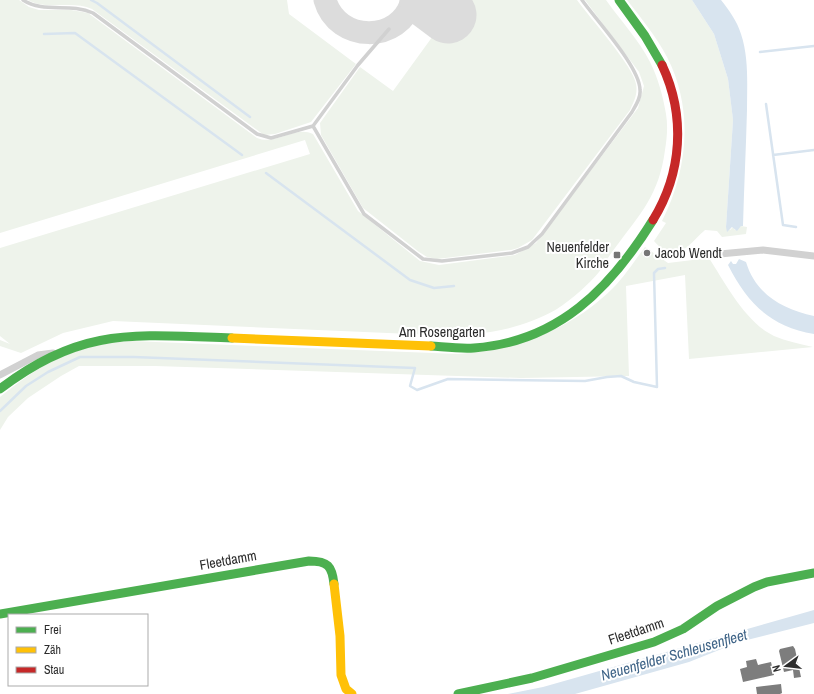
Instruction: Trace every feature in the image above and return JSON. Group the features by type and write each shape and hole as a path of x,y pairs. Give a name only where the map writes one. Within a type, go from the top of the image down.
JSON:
{"main road":[{"name":"Am Rosengarten","path":"0,389 30,367 53,353 92,340 126,335 472,348 492,346 520,339 560,321 597,293 623,264 655,219 664,202 674,172 678,130 676,103 671,86 664,66 655,48 619,0"},
{"name":"Fleetdamm","path":"0,614 310,561 322,561 329,566 333,574 339,616 339,661 341,677 352,694"},
{"name":"Fleetdamm","path":"458,694 532,678 654,642 682,629 717,606 754,587 767,582 814,572"}],"street":[{"path":"709,255 763,250 814,256"},
{"path":"0,375 38,355 53,353"}],"lane":[{"path":"23,0 39,7 75,8 84,9 93,13 261,137 271,138 313,126 358,65 389,29"},
{"path":"313,126 364,214 423,259 442,261 512,253 528,247 542,234 632,112 640,97 640,84 633,68 582,0"}],"shaded area":[{"path":"0,0 19,0 29,7 39,10 71,10 88,13 257,138 264,140 278,138 299,132 313,134 358,211 420,261 439,265 515,255 536,243 638,108 644,86 639,72 585,0 606,0 646,54 653,68 662,94 667,118 666,146 662,166 648,203 593,279 575,296 557,309 527,323 497,331 482,333 434,335 113,321 63,333 21,353 0,346 0,340 10,344 0,336 0,248 310,154 305,140 0,233"},
{"path":"28,0 287,0 289,14 356,64 311,122 275,134 264,135 92,9 76,5 43,5"},
{"path":"459,0 577,0 628,66 636,84 636,91 630,110 532,240 518,248 511,250 437,259 427,257 419,252 363,208 321,135 320,123 360,67 393,91"},
{"path":"627,0 692,0 714,34 728,79 733,120 726,227 730,230 733,227 735,230 741,226 747,227 746,234 722,237 717,231 705,230 687,247 675,253 662,249 654,241 666,223 662,221 678,181 684,139 684,118 676,77 667,57 653,34"},
{"path":"645,247 668,263 709,258 737,302 754,322 774,336 813,347 689,359 685,275 626,286 629,376 521,378 155,366 79,366 28,398 8,417 0,430 0,397 31,374 61,357 76,351 111,343 131,341 458,354 501,348 542,335 561,326 597,303 626,273"}],"water":[{"path":"692,0 721,0 735,20 744,43 747,72 747,110 743,226 741,226 737,231 732,227 727,232 726,227 733,120 728,79 714,34"},
{"path":"739,259 746,262 756,283 772,299 781,305 814,316 814,334 798,330 773,319 752,302 728,265 731,261 733,264 736,264"},
{"name":"Neuenfelder Schleusenfleet","path":"814,610 814,623 739,642 689,662 575,694 508,694 543,687"}],"building":[{"path":"793,646 801,677 794,678 793,670 784,672 779,651 780,649"},
{"path":"756,659 758,665 771,662 774,675 743,682 740,669 747,667 746,661"},
{"path":"781,684 782,693 780,694 757,694 756,687"}],"waterway":[{"path":"91,0 250,117"},
{"path":"44,34 75,33 242,155"},
{"path":"760,52 814,46"},
{"path":"766,104 783,225 796,227"},
{"path":"773,155 814,150"},
{"path":"266,173 410,280 434,288 454,286"},
{"path":"0,411 26,386 48,372 80,357 134,357 415,368 410,386 417,390 448,379 585,381 621,376 634,382 657,387 654,273 658,269 665,268"}],"taxiway":[{"path":"325,0 332,14 342,24 355,30 369,33 383,31 395,25 406,14 412,0"}],"runway":[{"path":"428,0 448,15"}],"traffic: fast":[{"path":"619,0 645,36 662,65"},
{"path":"431,346 474,348 504,344 531,335 556,323 579,308 600,289 619,268 653,220"},
{"path":"0,389 30,369 57,354 84,344 138,336 232,338"},
{"path":"0,614 309,561 321,562 328,566 332,573 334,584"},
{"path":"458,694 532,678 654,642 683,629 717,606 754,587 767,582 814,573"}],"traffic: slow":[{"path":"232,338 431,346"},
{"path":"334,584 340,636 341,675 346,689 352,694"}],"traffic: jam":[{"path":"653,220 663,202 670,183 675,164 677,144 675,104 670,84 662,65"}],"place":[{"name":"Jacob Wendt","path":"647,253"},
{"name":"Neuenfelder Kirche","path":"617,255"}]}
